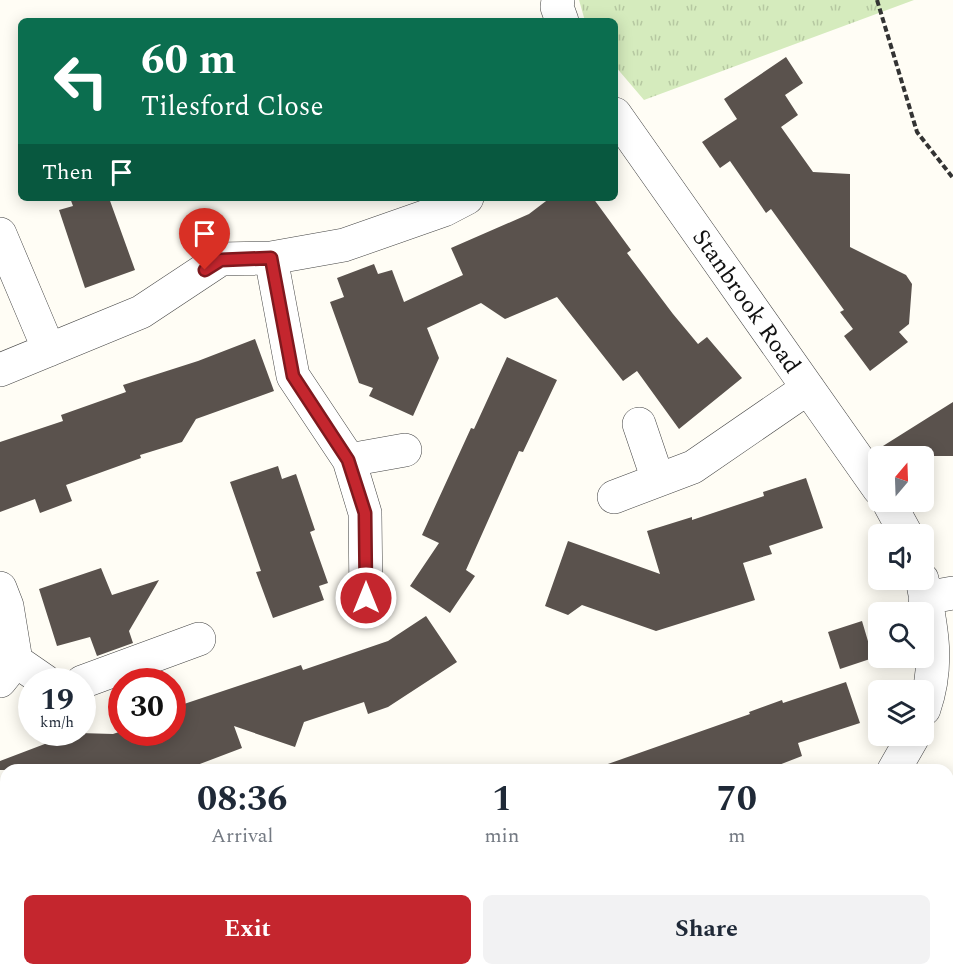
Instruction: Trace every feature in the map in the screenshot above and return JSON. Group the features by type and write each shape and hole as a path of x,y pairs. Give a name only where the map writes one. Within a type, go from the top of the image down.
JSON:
{"street":[{"path":"558,0 557,7 561,18"},
{"name":"Stanbrook Road","path":"618,118 868,473"},
{"path":"0,370 141,312 221,260 271,258 344,245 444,210 461,201"},
{"path":"0,234 49,350"},
{"path":"271,258 293,376 348,460 365,513 366,598"},
{"path":"614,497 693,467 808,388"},
{"path":"639,424 658,480"},
{"path":"348,460 405,450"},
{"path":"0,588 7,606 8,671"},
{"path":"932,680 933,590"},
{"path":"96,677 199,639"},
{"path":"897,764 908,746"}],"path":[{"path":"877,0 917,132 953,178"}],"green space":[{"path":"579,0 914,0 644,100 618,70 618,18 584,18"}],"building":[{"path":"786,57 803,83 785,95 798,115 781,127 813,172 850,174 850,247 906,275 912,284 909,324 899,332 908,342 870,371 844,336 853,329 840,312 844,310 771,209 766,213 730,161 720,168 702,142 737,119 724,99"},
{"path":"71,201 110,201 135,270 85,288 59,210 73,206"},
{"path":"546,201 595,201 631,250 627,253 673,314 698,344 707,337 742,378 679,429 637,371 623,381 557,297 505,319 481,303 427,328 439,358 413,416 369,396 373,388 359,383 330,302 344,297 337,278 374,264 378,274 392,270 404,302 463,275 451,248 529,214"},
{"path":"255,339 274,391 196,419 182,442 140,455 141,458 66,485 72,501 40,513 35,499 0,512 0,442 63,421 61,415 126,392 123,385 198,361"},
{"path":"507,357 557,380 523,452 519,451 466,570 475,576 450,613 410,586 439,543 422,535 471,428 474,429"},
{"path":"953,402 953,456 934,456 934,446 883,446"},
{"path":"278,466 282,479 296,474 315,530 310,532 328,583 319,586 324,600 273,618 256,572 261,571 230,482"},
{"path":"806,478 823,528 769,546 772,554 743,563 755,600 656,631 582,605 568,615 545,606 568,541 660,574 647,531 692,517 692,520 764,496 763,492"},
{"path":"101,568 112,595 159,580 129,631 133,643 97,656 90,637 57,646 39,589"},
{"path":"426,616 457,662 388,707 368,714 364,702 304,722 295,747 234,726 242,748 200,764 0,764 0,761 39,746 96,746 96,733 108,734 108,746 186,746 186,703 301,665 303,670 388,641"},
{"path":"862,621 868,641 868,660 840,669 828,632"},
{"path":"846,682 860,723 798,743 802,756 781,764 608,764 750,714 749,712 782,700 783,703"}],"route":[{"path":"205,270 221,260 271,258 293,376 348,460 365,513 366,598"}]}
